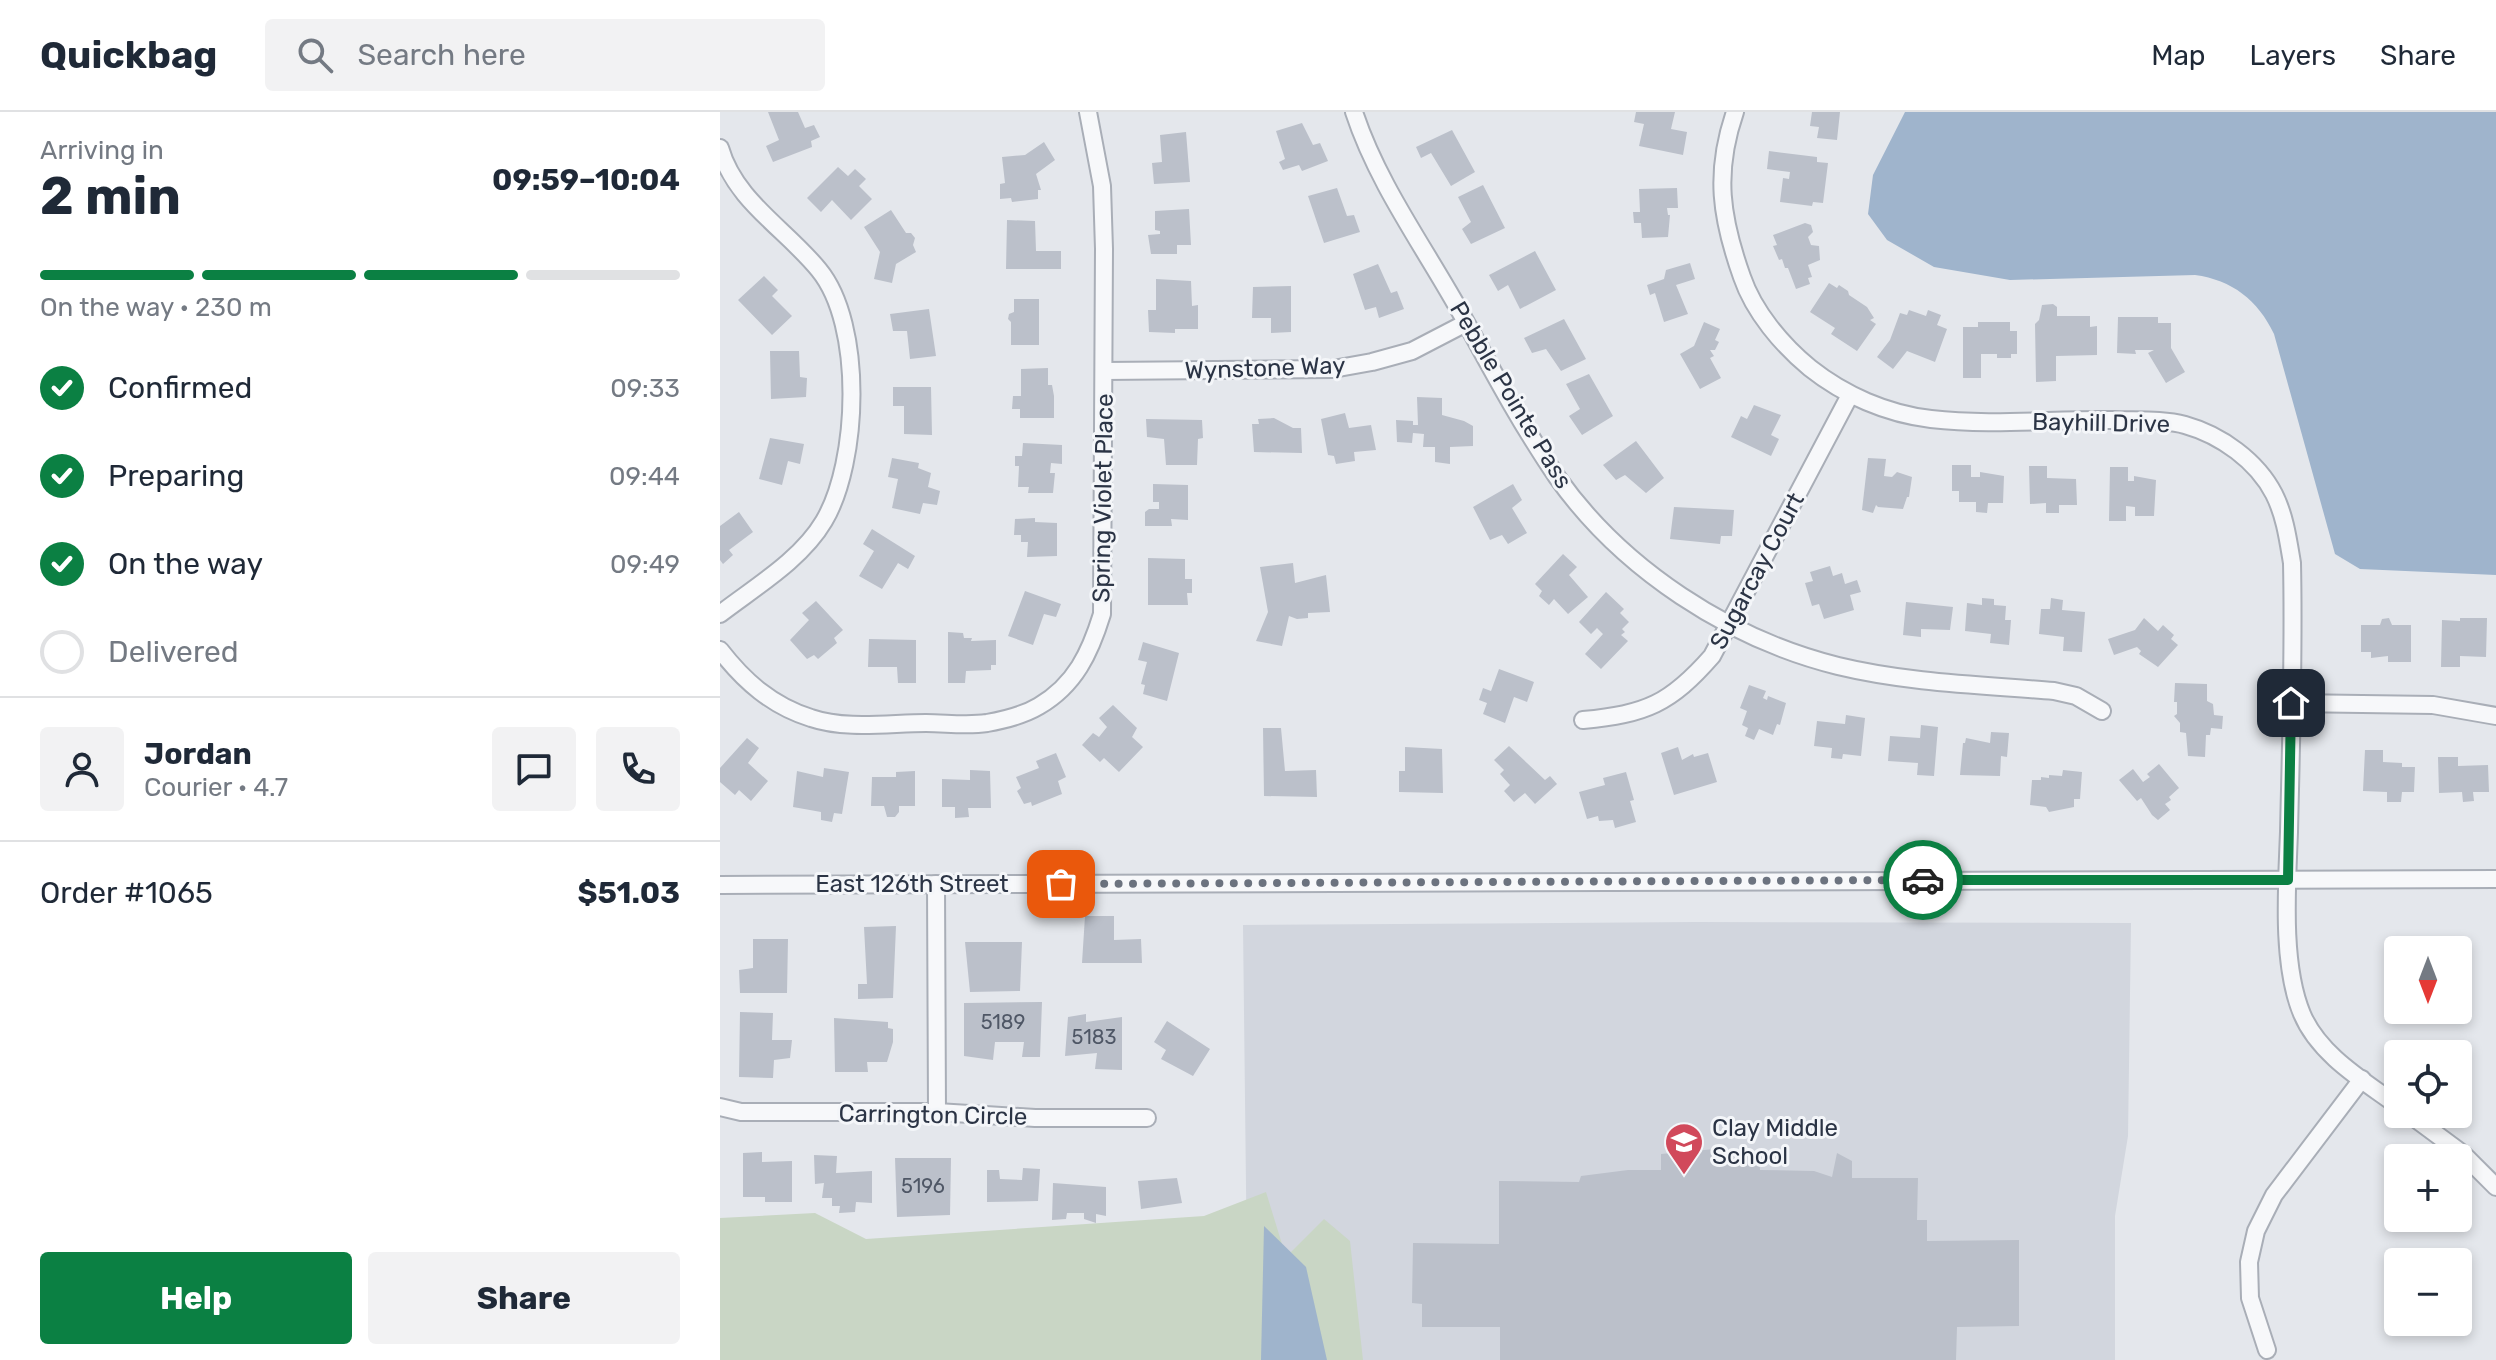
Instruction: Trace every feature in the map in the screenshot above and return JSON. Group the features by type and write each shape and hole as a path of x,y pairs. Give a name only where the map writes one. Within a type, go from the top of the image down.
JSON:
{"street":[{"name":"Spring Violet Place","path":"720,650 738,674 765,696 811,719 837,723 983,724 1037,708 1077,673 1092,648 1102,614 1102,186 1088,112"},
{"name":"Pebble Pointe Pass","path":"1354,112 1374,164 1523,423 1558,477 1583,509 1626,553 1659,580 1731,624 1797,654 1837,666 1937,681 2054,691 2076,696 2102,711"},
{"name":"Bayhill Drive","path":"1735,112 1723,152 1723,207 1727,236 1746,288 1761,314 1798,358 1850,395 1930,419 2147,421 2185,425 2234,449 2266,480 2286,524 2292,563 2289,959 2302,1015 2310,1029 2332,1056 2384,1096"},
{"path":"720,148 734,181 748,199 819,269 834,291 844,317 850,383 847,455 841,484 824,521 802,550 720,614"},
{"name":"Wynstone Way","path":"1104,371 1333,369 1412,351 1466,323"},
{"name":"Sugarcay Court","path":"1583,720 1625,716 1664,700 1691,679 1712,656 1850,395"},
{"path":"2291,703 2433,705 2496,716"},
{"name":"East 126th Street","path":"720,885 2496,879"},
{"path":"936,884 937,1112"},
{"path":"2267,1350 2250,1298 2249,1262 2256,1231 2274,1195 2362,1079"},
{"name":"Carrington Circle","path":"720,1107 741,1112 937,1112 1035,1118 1147,1118"},
{"path":"2428,1128 2463,1154 2496,1187"}],"shaded area":[{"name":"Clay Middle School","path":"2131,923 2128,1136 2115,1216 2115,1360 1248,1360 1243,925"}],"green space":[{"path":"1266,1192 1286,1257 1324,1219 1350,1241 1363,1360 720,1360 720,1218 815,1213 866,1239 1204,1216"}],"water":[{"path":"1905,112 2496,112 2496,575 2360,569 2335,554 2274,334 2252,302 2232,287 2195,275 2010,280 1934,267 1887,240 1868,214 1873,175"},
{"path":"1264,1226 1306,1267 1327,1360 1261,1360"}],"building":[{"path":"768,112 798,112 805,128 814,125 820,137 811,141 812,147 773,162 766,146 779,140"},
{"path":"1636,112 1675,112 1671,129 1687,132 1683,155 1639,146 1644,124 1634,122"},
{"path":"1812,112 1840,112 1837,140 1817,138 1819,127 1810,126"},
{"path":"1302,123 1313,145 1320,143 1328,161 1302,171 1299,165 1283,170 1279,162 1285,159 1276,131"},
{"path":"1452,130 1475,172 1451,186 1431,153 1421,158 1416,147"},
{"path":"1186,132 1190,182 1154,184 1152,163 1162,162 1160,135"},
{"path":"1044,142 1055,160 1036,174 1041,190 1038,190 1038,199 1012,202 1011,198 1000,199 1000,184 1005,183 1002,157 1025,155"},
{"path":"1769,151 1817,157 1817,162 1828,163 1823,203 1813,202 1812,206 1780,202 1783,178 1789,179 1790,172 1767,169"},
{"path":"838,167 848,176 855,169 866,179 859,186 872,199 851,220 832,200 821,212 807,198"},
{"path":"1483,185 1505,228 1471,244 1462,229 1471,222 1458,197"},
{"path":"1337,188 1347,216 1354,215 1360,232 1324,243 1308,196"},
{"path":"1677,188 1678,208 1667,208 1670,215 1668,237 1642,238 1641,223 1634,223 1633,212 1640,212 1639,189"},
{"path":"1189,209 1191,245 1177,245 1177,254 1151,254 1148,235 1160,234 1155,230 1155,211"},
{"path":"891,210 906,233 911,233 915,238 913,245 916,252 896,264 892,283 874,279 880,252 864,227"},
{"path":"1007,220 1035,221 1036,251 1061,251 1061,269 1006,269"},
{"path":"1805,223 1811,225 1813,232 1808,237 1811,245 1819,246 1820,260 1808,265 1812,277 1808,278 1810,284 1796,289 1788,268 1785,268 1782,259 1779,260 1773,246 1777,245 1773,235"},
{"path":"1535,251 1556,290 1520,309 1508,285 1498,291 1489,275"},
{"path":"1690,263 1695,279 1676,285 1688,314 1664,322 1655,293 1650,295 1647,285 1664,279 1666,270"},
{"path":"1378,264 1391,293 1397,291 1404,309 1379,318 1376,307 1365,310 1353,274"},
{"path":"764,276 778,290 772,296 792,316 772,335 738,300"},
{"path":"1156,279 1191,281 1192,306 1198,305 1198,329 1175,329 1175,333 1149,332 1148,310 1156,310"},
{"path":"1829,283 1848,291 1849,295 1867,307 1874,318 1870,320 1876,324 1857,351 1831,334 1835,328 1810,312"},
{"path":"1291,286 1291,332 1271,333 1271,318 1252,318 1253,287"},
{"path":"1014,299 1039,299 1039,345 1011,345 1011,322 1008,319 1009,314 1014,312"},
{"path":"2053,304 2057,307 2057,316 2090,316 2090,327 2097,326 2097,355 2056,356 2056,381 2036,382 2035,324 2042,305"},
{"path":"929,309 936,356 910,359 907,331 893,331 890,314"},
{"path":"1909,310 1926,316 1928,310 1941,315 1937,325 1947,329 1935,362 1907,351 1893,369 1877,357 1890,340 1900,313 1907,315"},
{"path":"2118,317 2158,317 2158,323 2171,323 2171,348 2185,372 2166,383 2148,353 2154,350 2135,350 2136,354 2117,353"},
{"path":"1564,319 1586,359 1561,371 1546,349 1532,353 1524,338"},
{"path":"1704,322 1720,329 1715,340 1719,342 1715,350 1710,350 1714,356 1710,358 1721,378 1700,389 1680,354 1694,346"},
{"path":"1978,322 2010,322 2010,331 2017,331 2017,354 2011,354 2011,358 1997,358 1997,354 1981,354 1981,378 1963,378 1963,327 1978,327"},
{"path":"770,351 799,351 800,377 807,378 806,397 771,399"},
{"path":"1048,368 1048,385 1052,385 1054,396 1054,418 1020,418 1020,409 1012,409 1013,396 1021,396 1021,369"},
{"path":"1589,374 1613,416 1582,435 1569,416 1580,409 1566,384"},
{"path":"893,387 931,387 932,435 904,434 904,406 893,406"},
{"path":"1417,397 1442,398 1442,415 1473,426 1473,446 1450,447 1450,464 1435,462 1435,447 1423,447 1424,434 1413,433 1412,443 1397,442 1396,420 1413,421 1413,425 1418,425"},
{"path":"1754,405 1781,415 1771,435 1779,439 1771,456 1731,437 1741,416 1747,419"},
{"path":"1345,413 1349,428 1371,425 1376,450 1354,452 1355,461 1336,464 1334,456 1328,455 1321,419"},
{"path":"1274,418 1293,428 1301,428 1302,453 1254,452 1252,424 1259,424 1258,419"},
{"path":"1146,419 1202,420 1203,438 1198,439 1197,465 1166,465 1164,439 1147,437"},
{"path":"770,438 804,444 800,464 788,461 782,485 759,479"},
{"path":"1636,441 1664,478 1646,493 1625,475 1616,480 1603,465"},
{"path":"1023,443 1062,445 1062,464 1051,463 1050,473 1055,473 1053,493 1028,493 1029,487 1018,487 1019,466 1015,466 1015,456 1022,456"},
{"path":"892,458 919,463 918,468 931,473 928,487 940,491 937,505 923,503 920,514 892,508 898,479 888,477"},
{"path":"1868,458 1886,459 1884,476 1892,477 1897,472 1912,477 1909,497 1903,509 1876,505 1873,513 1862,510"},
{"path":"1952,465 1971,465 1971,477 1980,477 1980,472 2004,476 2003,503 1988,503 1987,513 1976,512 1976,502 1959,502 1959,491 1952,491"},
{"path":"2029,466 2047,466 2047,478 2076,479 2077,505 2059,505 2059,513 2046,513 2046,503 2030,504"},
{"path":"2110,467 2128,467 2128,481 2134,481 2134,476 2156,480 2154,516 2135,516 2135,507 2126,506 2126,521 2109,521"},
{"path":"1153,484 1188,485 1188,520 1171,519 1172,526 1145,526 1145,512 1159,509 1159,502 1153,502"},
{"path":"1513,484 1522,500 1512,508 1527,533 1508,544 1502,535 1490,540 1473,507"},
{"path":"1674,507 1734,510 1732,536 1721,536 1720,544 1670,539"},
{"path":"739,512 753,532 729,550 733,555 723,564 720,560 720,526"},
{"path":"1035,518 1035,522 1057,523 1057,556 1027,557 1028,542 1021,542 1021,535 1014,535 1015,519"},
{"path":"872,529 915,556 908,569 898,563 882,589 859,576 874,551 863,544"},
{"path":"1563,554 1577,567 1569,575 1588,597 1568,614 1554,599 1549,605 1539,596 1542,591 1535,584"},
{"path":"1148,558 1185,559 1185,579 1192,579 1192,593 1187,593 1188,605 1148,605"},
{"path":"1293,563 1295,583 1326,575 1330,612 1308,613 1308,618 1289,616 1282,646 1256,641 1268,612 1260,567"},
{"path":"1830,566 1833,576 1842,573 1845,584 1857,580 1861,592 1850,595 1854,610 1824,619 1819,604 1812,606 1805,583 1813,581 1810,572"},
{"path":"1025,591 1061,604 1056,617 1044,614 1033,645 1008,636"},
{"path":"1606,592 1624,609 1620,613 1629,622 1621,635 1628,641 1601,669 1585,654 1603,634 1597,628 1591,634 1579,622"},
{"path":"1982,598 1994,599 1994,605 2006,606 2005,620 2011,620 2009,645 1990,643 1991,634 1965,631 1967,603 1982,605"},
{"path":"2051,598 2063,600 2062,610 2085,612 2082,652 2063,651 2064,637 2039,634 2041,609 2050,609"},
{"path":"816,601 843,630 834,638 837,643 818,659 814,655 807,659 790,640 809,620 802,613"},
{"path":"1906,602 1953,607 1950,630 1921,629 1921,637 1903,635"},
{"path":"2144,618 2158,631 2163,625 2174,635 2171,639 2178,645 2158,667 2139,654 2141,651 2137,647 2114,655 2108,639 2135,630"},
{"path":"2389,618 2392,625 2411,625 2411,662 2388,662 2388,656 2371,658 2371,652 2361,652 2361,625 2380,625 2382,619"},
{"path":"2460,618 2487,618 2486,657 2460,656 2460,667 2441,667 2442,620 2460,621"},
{"path":"948,632 963,633 964,638 972,638 971,641 996,640 996,665 991,665 991,670 966,671 965,683 948,683"},
{"path":"869,639 916,640 916,683 898,683 897,667 868,667"},
{"path":"1143,642 1179,653 1167,701 1143,694 1145,685 1141,684 1147,662 1138,660"},
{"path":"1499,669 1534,682 1527,702 1514,697 1505,723 1483,714 1487,703 1479,700 1483,688 1491,691"},
{"path":"2175,683 2207,684 2207,701 2213,704 2214,715 2223,716 2222,729 2211,728 2210,735 2206,735 2205,757 2188,756 2186,733 2180,732 2180,723 2174,716 2177,714"},
{"path":"1749,685 1766,691 1763,698 1767,700 1768,696 1786,703 1780,725 1777,724 1773,735 1759,729 1754,740 1745,736 1748,728 1742,725 1747,711 1740,708"},
{"path":"1113,705 1137,728 1132,737 1143,747 1119,772 1104,758 1100,762 1082,745 1093,733 1099,737 1107,727 1099,718"},
{"path":"1846,715 1865,718 1861,756 1843,754 1842,759 1831,758 1832,748 1814,746 1817,721 1845,724"},
{"path":"1921,725 1938,727 1934,776 1917,775 1918,763 1888,761 1890,736 1920,738"},
{"path":"1263,728 1281,728 1285,771 1316,770 1317,797 1264,796"},
{"path":"1991,732 2009,733 2007,757 2001,756 2000,776 1960,775 1966,738 1990,743"},
{"path":"747,738 759,748 748,763 768,781 751,801 739,790 735,795 720,782 720,768"},
{"path":"1509,746 1545,780 1550,776 1557,784 1535,804 1525,793 1514,802 1504,791 1510,785 1500,774 1504,770 1494,760"},
{"path":"1405,747 1442,749 1443,793 1399,792 1399,771 1405,771"},
{"path":"1678,747 1682,760 1693,754 1694,757 1708,753 1717,782 1674,795 1661,753"},
{"path":"2365,750 2383,750 2383,762 2415,767 2414,792 2402,792 2401,802 2387,802 2387,792 2363,791"},
{"path":"1056,753 1066,777 1058,781 1062,794 1032,806 1031,802 1024,804 1017,791 1021,788 1016,777 1039,768 1036,761"},
{"path":"2438,757 2458,757 2458,766 2488,765 2489,792 2473,792 2474,801 2463,802 2462,792 2439,793"},
{"path":"2159,764 2179,788 2165,804 2170,810 2158,820 2141,798 2137,801 2119,780 2133,769 2143,782"},
{"path":"824,768 849,772 842,814 834,813 832,822 821,820 821,812 793,807 797,771 823,777"},
{"path":"970,770 990,771 991,808 968,808 969,817 955,818 955,807 942,807 942,779 970,780"},
{"path":"2063,770 2082,772 2080,799 2074,799 2074,807 2049,812 2046,807 2030,805 2032,780 2049,778 2049,775 2062,776"},
{"path":"915,771 915,806 899,806 895,817 887,817 884,806 871,806 872,777 896,777 896,772"},
{"path":"1626,772 1636,822 1615,828 1613,820 1599,821 1598,816 1587,819 1579,792 1605,785 1603,778"},
{"path":"1085,916 1114,916 1114,940 1141,939 1142,963 1082,963"},
{"path":"896,926 893,998 858,999 858,984 867,984 864,927"},
{"path":"753,939 788,939 787,993 740,993 739,970 753,968"},
{"path":"965,942 1022,942 1020,991 970,992"},
{"path":"1042,1002 1040,1057 1022,1057 1024,1042 995,1042 993,1060 964,1056 964,1003"},
{"path":"740,1012 773,1013 772,1040 792,1040 790,1058 774,1060 773,1078 739,1077"},
{"path":"1086,1014 1086,1022 1122,1017 1122,1070 1095,1069 1097,1053 1065,1056 1068,1017"},
{"path":"834,1018 888,1022 888,1028 893,1029 893,1042 887,1062 867,1062 868,1072 835,1072"},
{"path":"1167,1021 1210,1049 1193,1076 1161,1059 1166,1050 1154,1042"},
{"path":"1715,1149 1759,1155 1760,1170 1814,1171 1832,1177 1837,1153 1852,1161 1852,1178 1918,1178 1917,1220 1927,1220 1927,1241 2019,1240 2019,1326 1957,1327 1956,1360 1500,1360 1500,1327 1422,1327 1422,1304 1412,1303 1413,1243 1499,1244 1499,1181 1579,1182 1581,1176 1628,1170 1661,1170 1661,1154"},
{"path":"762,1152 762,1162 792,1161 792,1202 765,1202 765,1197 743,1197 743,1153"},
{"path":"814,1155 837,1156 836,1173 872,1171 872,1203 856,1202 855,1212 839,1213 840,1206 832,1206 832,1198 822,1198 824,1183 815,1184"},
{"path":"895,1158 951,1158 950,1215 897,1217"},
{"path":"1023,1168 1040,1169 1038,1201 987,1202 987,1170 999,1170 1000,1179 1022,1180"},
{"path":"1177,1178 1182,1203 1141,1209 1138,1181"},
{"path":"1053,1183 1106,1187 1106,1216 1096,1214 1096,1223 1084,1219 1084,1213 1067,1213 1066,1219 1052,1220"}],"way so far":[{"path":"1061,884 1923,880"}],"place":[{"name":"Clay Middle School","path":"1684,1176"}],"route":[{"path":"1923,880 2288,880 2291,703"}]}
